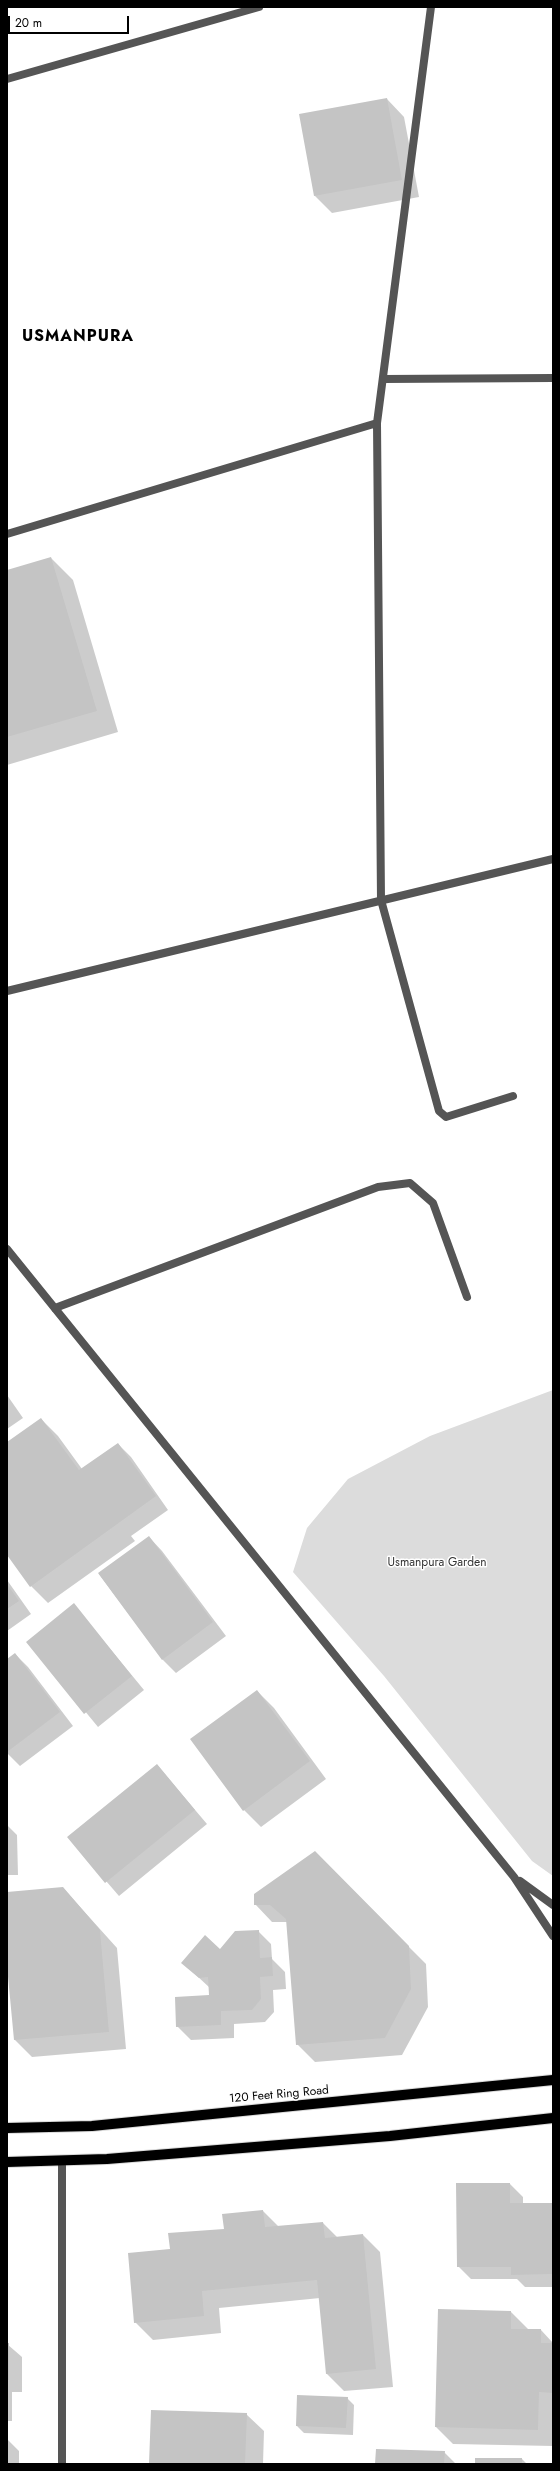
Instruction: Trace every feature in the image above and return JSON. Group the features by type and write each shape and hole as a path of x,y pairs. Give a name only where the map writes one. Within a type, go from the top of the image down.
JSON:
{"main road":[{"name":"120 Feet Ring Road","path":"7,2128 92,2126 553,2080"},
{"path":"7,2162 107,2159 390,2136 553,2118"}],"street":[{"path":"7,79 259,7"},
{"path":"431,7 377,423 381,900 439,1111 446,1117 513,1096"},
{"path":"383,379 553,378"},
{"path":"7,534 377,423"},
{"path":"7,990 553,859"},
{"path":"55,1308 378,1187 410,1183 433,1203 467,1297"},
{"path":"7,1249 514,1877 553,1936"},
{"path":"514,1877 553,1905"},
{"path":"62,2160 62,2464"}],"green space":[{"name":"Usmanpura Garden","path":"553,1390 553,1876 532,1861 384,1676 293,1572 307,1528 348,1479 430,1436"}],"building":[{"path":"387,98 402,180 314,196 299,114"},
{"path":"51,557 97,711 7,737 7,570"},
{"path":"41,1418 79,1470 118,1443 156,1496 30,1587 7,1555 7,1442"},
{"path":"149,1536 213,1622 162,1660 98,1573"},
{"path":"7,1584 19,1601 7,1609"},
{"path":"74,1603 132,1676 84,1714 26,1642"},
{"path":"15,1653 60,1712 7,1752 7,1659"},
{"path":"257,1690 310,1761 243,1811 190,1739"},
{"path":"157,1764 195,1810 105,1883 67,1837"},
{"path":"315,1851 409,1946 411,1989 385,2038 296,2045 286,1919 270,1905 254,1905 254,1894"},
{"path":"63,1887 100,1930 109,2032 14,2040 7,1966 7,1892"},
{"path":"259,1930 260,1958 272,1957 273,1976 260,1977 261,1999 252,2010 221,2011 221,2025 176,2027 175,1997 209,1995 208,1977 199,1978 181,1963 205,1935 220,1949 235,1931"},
{"path":"456,2183 510,2183 510,2203 553,2203 553,2274 511,2275 511,2267 457,2267"},
{"path":"263,2210 265,2227 323,2222 325,2238 363,2234 376,2369 326,2374 317,2280 202,2291 204,2316 134,2323 128,2253 170,2249 168,2233 224,2229 222,2214"},
{"path":"438,2309 511,2311 511,2329 541,2329 541,2343 553,2343 553,2393 539,2392 538,2430 435,2427"},
{"path":"7,2343 9,2343 9,2380 7,2380"},
{"path":"297,2395 348,2397 346,2428 296,2426"},
{"path":"151,2410 247,2413 245,2464 149,2464"},
{"path":"376,2449 445,2451 444,2464 375,2464"},
{"path":"475,2458 522,2458 522,2464 475,2464"}],"district":[{"name":"USMANPURA","path":"78,337"}]}
